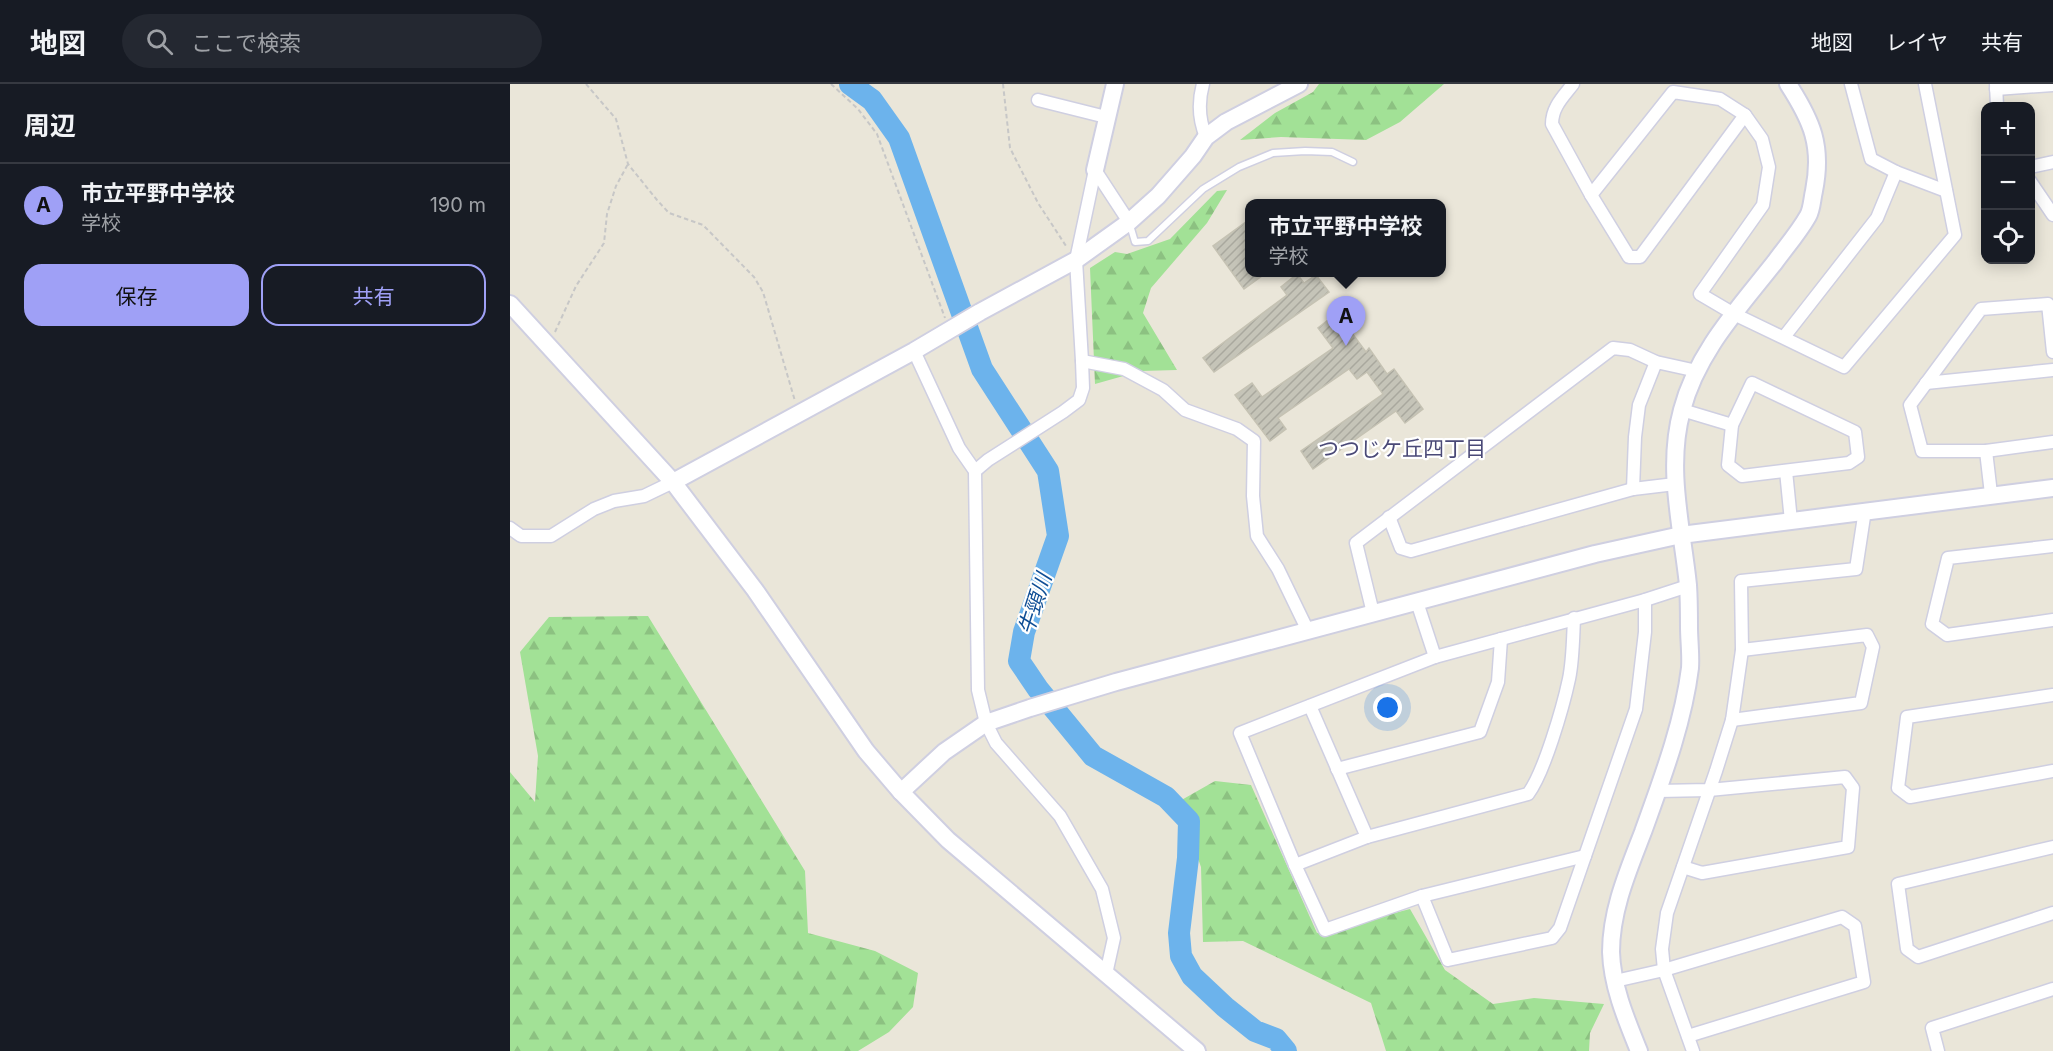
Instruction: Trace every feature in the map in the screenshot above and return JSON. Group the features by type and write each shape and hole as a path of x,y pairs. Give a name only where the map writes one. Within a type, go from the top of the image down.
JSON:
{"street":[{"path":"975,471 1079,400 1083,388 1076,260 1106,117 1116,84"},
{"path":"1203,84 1200,95 1200,123 1206,137"},
{"path":"510,528 521,536 551,537 594,509 614,501 644,496 914,351 949,329 1076,260 1129,222 1158,196 1193,156 1206,137 1226,122 1299,84"},
{"path":"1573,84 1556,106 1552,124 1591,195 1629,257 1640,256 1745,115"},
{"path":"1639,1051 1623,1010 1615,981 1611,953 1612,926 1621,891 1658,791 1684,704 1690,665 1688,586 1676,484 1676,444 1682,410 1697,371 1714,340 1790,243 1809,214 1817,175 1816,141 1806,112 1788,84"},
{"path":"1851,84 1871,159 1896,172 1946,190"},
{"path":"1591,195 1673,92 1720,99 1745,115 1762,139 1768,167 1763,205 1700,294 1734,314 1844,367 1955,236 1925,84"},
{"path":"1997,102 1996,87 2053,85"},
{"path":"1038,100 1106,117"},
{"path":"2035,165 2053,162"},
{"path":"1095,170 1129,222"},
{"path":"1785,338 1878,218 1896,172"},
{"path":"2035,188 2053,215"},
{"path":"510,304 673,482 755,590 866,751 901,792 948,840 1197,1051"},
{"path":"2053,351 2048,304 1980,309 1910,405 1922,451 1986,451 2053,442"},
{"path":"1373,613 1356,543 1612,348 1630,350 1656,362 1697,371"},
{"path":"914,351 959,448 975,471 978,690 986,723 996,743 1060,816 1102,889 1114,938 1106,974"},
{"path":"1082,361 1124,369 1163,390 1185,410 1237,429 1254,441 1253,496 1257,536 1278,569 1308,630"},
{"path":"1633,489 1639,405 1656,362"},
{"path":"1926,383 2053,370"},
{"path":"1752,383 1855,432 1858,457 1849,463 1786,471 1742,476 1728,465 1732,425 1752,383"},
{"path":"1682,410 1732,425"},
{"path":"1986,451 1991,494"},
{"path":"1786,471 1791,521"},
{"path":"1389,517 1401,548 1411,551 1633,489 1676,484"},
{"path":"901,792 944,752 986,723 1078,693 1595,554 1681,535 1991,494 2053,488"},
{"path":"1693,1051 1664,970 1662,949 1667,913 1732,720 1743,650 1741,581 1856,569 1865,510"},
{"path":"2053,546 1948,558 1932,624 1947,635 2053,620"},
{"path":"1585,856 1422,896 1325,930 1240,733 1435,657 1645,600 1688,586"},
{"path":"1422,896 1448,960 1552,938 1560,928 1635,709 1645,632 1645,600"},
{"path":"1417,602 1435,657"},
{"path":"1295,865 1367,837 1528,794 1533,788 1547,752 1569,678 1574,618"},
{"path":"1732,720 1862,703 1873,647 1866,635 1743,650"},
{"path":"1337,769 1480,732 1498,682 1502,639"},
{"path":"2053,695 1907,717 1898,788 1910,797 2053,771"},
{"path":"1310,706 1367,837"},
{"path":"1658,791 1709,790 1845,777 1853,788 1848,847 1702,873 1683,867"},
{"path":"2053,847 1898,884 1907,949 1918,957 2053,913"},
{"path":"1615,981 1664,970 1842,917 1855,926 1864,982 1688,1036"},
{"path":"1938,1051 1932,1028 2053,989"}],"lane":[{"path":"1129,222 1135,242 1149,241 1203,189 1239,167 1273,153 1332,152 1353,162"}],"path":[{"path":"586,84 616,119 628,164 669,213 703,225 754,277 763,292 798,414"},
{"path":"831,84 858,109 877,134 949,329"},
{"path":"1003,84 1010,148 1038,203 1076,260"},
{"path":"549,345 576,286 604,243 607,214 616,186 628,164"}],"green space":[{"path":"1319,84 1444,84 1400,122 1366,140 1281,137 1240,140 1275,113 1313,92"},
{"path":"1227,190 1207,223 1151,288 1143,313 1177,370 1141,371 1095,384 1090,268 1115,252 1127,254 1170,239 1217,191"},
{"path":"648,616 805,871 808,933 875,951 918,973 913,1007 889,1032 858,1051 510,1051 510,772 535,802 538,756 520,652 549,617"},
{"path":"1215,781 1251,785 1317,933 1410,909 1445,970 1493,1004 1534,998 1604,1004 1590,1033 1589,1051 1386,1051 1371,1003 1243,941 1203,942 1201,867 1178,802"}],"building":[{"path":"1245,223 1245,277 1260,277 1244,289 1213,246"},
{"path":"1293,277 1299,277 1304,283 1313,277 1318,277 1329,292 1214,372 1203,358 1287,295 1281,287"},
{"path":"1337,313 1366,352 1369,348 1387,374 1394,369 1423,409 1405,423 1396,411 1313,469 1301,451 1383,394 1367,372 1357,379 1349,369 1278,418 1286,429 1270,441 1235,395 1252,383 1262,397 1333,348 1318,328"}],"waterway":[{"name":"牛頸川","path":"850,84 872,100 899,138 982,369 1048,471 1058,536 1024,632 1019,661 1038,689 1093,756 1166,797 1189,821 1188,858 1179,933 1181,956 1192,976 1225,1007 1255,1031 1276,1039 1286,1051"}],"place":[{"name":"市立平野中学校","path":"1346,346"}],"district":[{"name":"つつじケ丘四丁目","path":"1402,449"}]}
